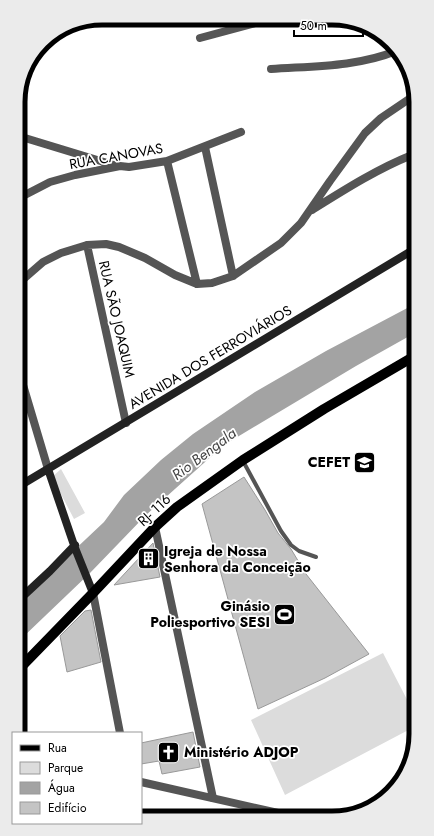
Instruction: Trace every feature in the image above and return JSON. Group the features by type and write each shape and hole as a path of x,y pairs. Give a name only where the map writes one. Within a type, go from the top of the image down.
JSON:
{"main road":[{"name":"AVENIDA DOS FERROVIÁRIOS","path":"25,483 409,252"},
{"name":"RJ- 116","path":"25,663 92,589 155,527 183,502 243,460 324,409 409,359"},
{"path":"48,469 75,547 92,589"},
{"path":"25,595 75,547"}],"street":[{"path":"200,38 246,25"},
{"path":"271,69 355,63 391,53"},
{"path":"25,278 43,262 61,253 87,245 106,244 119,246 145,258 175,275 197,284 212,283 233,276 281,243 301,223 365,133 381,118 409,99"},
{"name":"RUA CANOVAS","path":"25,195 50,182 75,175 120,166 129,167 167,161 241,132"},
{"path":"26,138 120,166"},
{"path":"205,147 233,276"},
{"path":"309,212 347,187 409,156"},
{"path":"167,161 197,284"},
{"name":"RUA SÃO JOAQUIM","path":"87,245 126,422"},
{"path":"25,392 48,469"},
{"path":"155,527 213,798"},
{"path":"92,589 120,732"},
{"path":"142,782 270,811"}],"lane":[{"path":"243,460 281,531 291,545 299,551 316,557"}],"green space":[{"path":"61,469 85,513 74,519 52,477"},
{"path":"383,653 409,703 409,730 285,795 251,720"}],"water":[{"name":"Rio Bengala","path":"409,307 409,336 356,366 224,445 146,515 90,573 25,635 25,600 51,572 104,522 124,495 161,460 193,434 255,392 326,351"}],"building":[{"name":"Ginásio Poliesportivo SESI","path":"244,477 278,533 291,549 306,574 369,654 325,678 258,709 202,504"},
{"name":"Igreja de Nossa Senhora da Conceição","path":"153,543 160,577 114,585"},
{"path":"91,610 101,662 67,672 60,636 85,611"},
{"name":"Ministério ADJOP","path":"193,732 200,767 162,774 159,761 142,764 142,743"}],"place":[{"name":"CEFET","path":"365,462"},
{"name":"Igreja de Nossa Senhora da Conceição","path":"148,559"},
{"name":"Ginásio Poliesportivo SESI","path":"285,614"},
{"name":"Ministério ADJOP","path":"169,752"}]}
